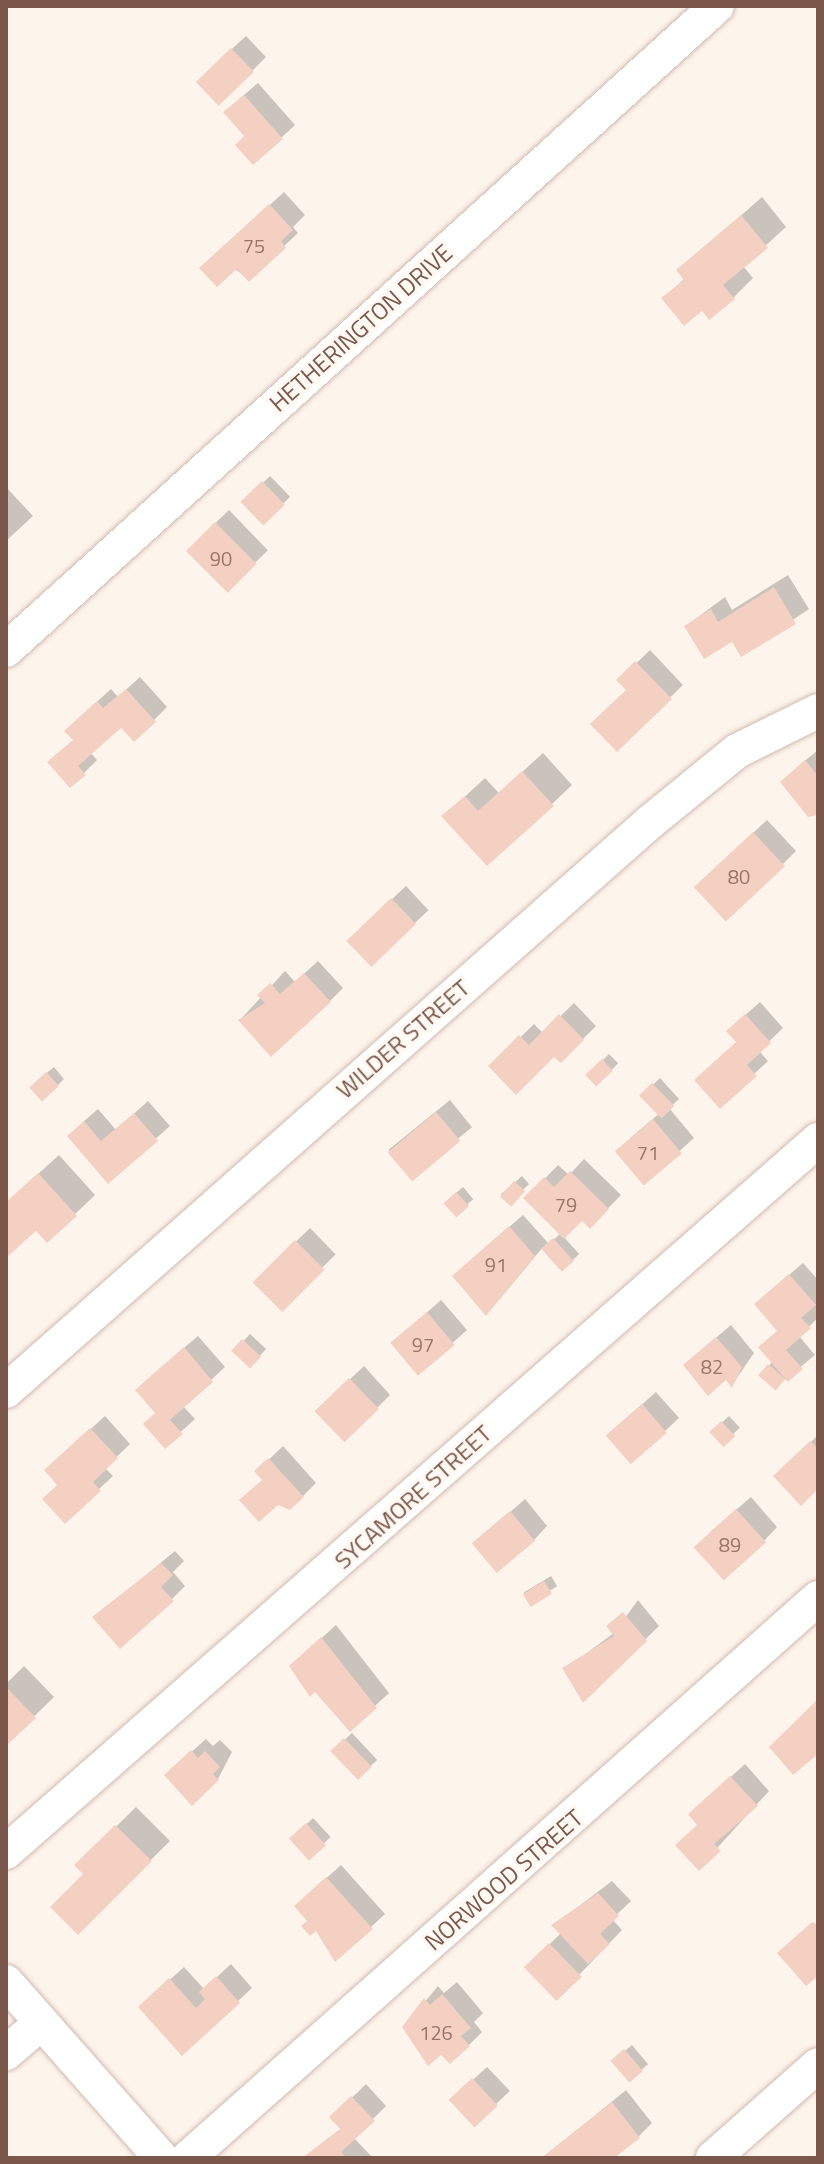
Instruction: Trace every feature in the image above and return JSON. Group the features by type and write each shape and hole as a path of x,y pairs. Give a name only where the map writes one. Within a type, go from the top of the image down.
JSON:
{"street":[{"name":"HETHERINGTON DRIVE","path":"6,650 717,6"},
{"name":"WILDER STREET","path":"6,1391 650,822 737,751 818,711"},
{"name":"SYCAMORE STREET","path":"6,1852 818,1140"},
{"name":"NORWOOD STREET","path":"188,2158 818,1598"},
{"path":"6,1982 161,2158"},
{"path":"6,2053 41,2023"},
{"path":"713,2158 818,2065"}],"building":[{"path":"231,48 254,72 219,106 196,82"},
{"path":"244,95 283,139 253,165 235,145 244,136 223,112"},
{"path":"269,204 293,230 281,241 286,248 249,282 237,269 217,287 199,268"},
{"path":"741,215 768,248 723,285 735,299 709,320 702,311 684,326 661,298 684,280 676,270"},
{"path":"262,481 285,505 263,526 240,502"},
{"path":"215,522 257,564 228,593 186,551"},
{"path":"774,587 796,624 741,657 732,642 704,659 684,626 711,609 718,622"},
{"path":"635,661 672,699 617,752 590,724 626,690 616,680"},
{"path":"126,689 156,722 134,742 121,728 78,766 86,775 70,788 47,762 73,740 64,731 97,701 103,708"},
{"path":"805,760 818,776 818,815 808,817 780,782"},
{"path":"522,771 554,806 487,866 441,816 465,796 478,811"},
{"path":"753,832 785,866 726,922 694,887"},
{"path":"391,898 416,924 371,967 346,941"},
{"path":"304,973 331,1002 271,1057 238,1020 265,1003 257,995 270,983 280,994"},
{"path":"559,1014 584,1040 561,1063 554,1057 516,1095 488,1066 519,1035 529,1045"},
{"path":"745,1014 771,1043 747,1065 757,1076 720,1109 694,1080 736,1042 726,1031"},
{"path":"602,1059 613,1071 596,1086 585,1075"},
{"path":"46,1072 59,1086 42,1102 29,1088"},
{"path":"652,1083 674,1106 661,1119 639,1096"},
{"path":"436,1112 460,1141 412,1182 388,1152"},
{"path":"134,1113 158,1141 108,1184 67,1136 84,1121 101,1141"},
{"path":"653,1119 682,1153 644,1186 615,1151"},
{"path":"570,1171 609,1209 590,1229 582,1221 564,1239 523,1198 544,1177 554,1187"},
{"path":"38,1173 77,1216 47,1243 36,1231 6,1258 6,1202"},
{"path":"514,1181 525,1191 511,1207 500,1197"},
{"path":"456,1192 469,1206 457,1217 444,1204"},
{"path":"509,1226 535,1256 486,1316 452,1276"},
{"path":"553,1238 574,1261 562,1272 541,1249"},
{"path":"295,1240 325,1270 282,1312 253,1282"},
{"path":"789,1274 816,1305 801,1318 811,1328 786,1350 803,1369 788,1382 758,1347 777,1331 754,1304"},
{"path":"427,1312 455,1345 418,1376 390,1343"},
{"path":"716,1337 742,1367 732,1388 726,1380 708,1396 683,1365"},
{"path":"242,1339 261,1357 250,1368 231,1351"},
{"path":"184,1347 213,1382 170,1420 183,1434 165,1449 143,1424 155,1413 135,1390"},
{"path":"768,1364 785,1379 776,1390 758,1375"},
{"path":"349,1378 379,1409 344,1442 314,1411"},
{"path":"642,1404 667,1433 631,1464 606,1435"},
{"path":"721,1421 735,1436 724,1447 709,1432"},
{"path":"90,1428 118,1458 93,1482 101,1491 65,1524 42,1499 57,1485 44,1470"},
{"path":"810,1441 818,1449 818,1489 801,1506 773,1476"},
{"path":"268,1458 304,1497 290,1510 278,1505 259,1522 239,1500 262,1480 254,1471"},
{"path":"736,1509 766,1542 724,1581 694,1547"},
{"path":"510,1511 535,1541 497,1573 472,1543"},
{"path":"161,1563 173,1575 161,1587 174,1601 120,1649 92,1617"},
{"path":"544,1581 552,1594 531,1607 523,1594"},
{"path":"623,1612 647,1641 583,1703 562,1668 614,1636 606,1626"},
{"path":"321,1637 377,1708 350,1732 315,1692 310,1697 289,1666"},
{"path":"6,1687 36,1718 6,1746"},
{"path":"818,1699 818,1754 793,1775 769,1747"},
{"path":"344,1738 372,1767 358,1780 330,1751"},
{"path":"191,1750 198,1758 205,1751 220,1767 213,1774 219,1780 192,1806 164,1775"},
{"path":"730,1776 758,1806 714,1844 721,1851 699,1871 675,1845 697,1825 688,1814"},
{"path":"306,1823 326,1845 309,1861 289,1838"},
{"path":"115,1825 152,1861 78,1935 50,1907 83,1874 74,1865"},
{"path":"326,1877 373,1929 335,1962 316,1931 310,1936 301,1926 307,1921 294,1906"},
{"path":"598,1893 619,1916 600,1934 610,1944 588,1964 551,1925"},
{"path":"812,1922 818,1925 818,1976 806,1986 777,1953"},
{"path":"549,1943 582,1977 556,2001 524,1967"},
{"path":"216,1976 240,2003 182,2056 138,2007 169,1978 196,2008 205,1999 199,1992"},
{"path":"442,1994 471,2028 461,2036 470,2046 450,2064 441,2055 428,2066 402,2027 424,1998 430,2005"},
{"path":"624,2049 643,2071 629,2083 610,2061"},
{"path":"472,2078 498,2106 475,2128 449,2100"},
{"path":"351,2096 375,2121 341,2152 347,2158 302,2158 340,2129 329,2117"},
{"path":"612,2102 640,2138 614,2158 541,2158"}]}
